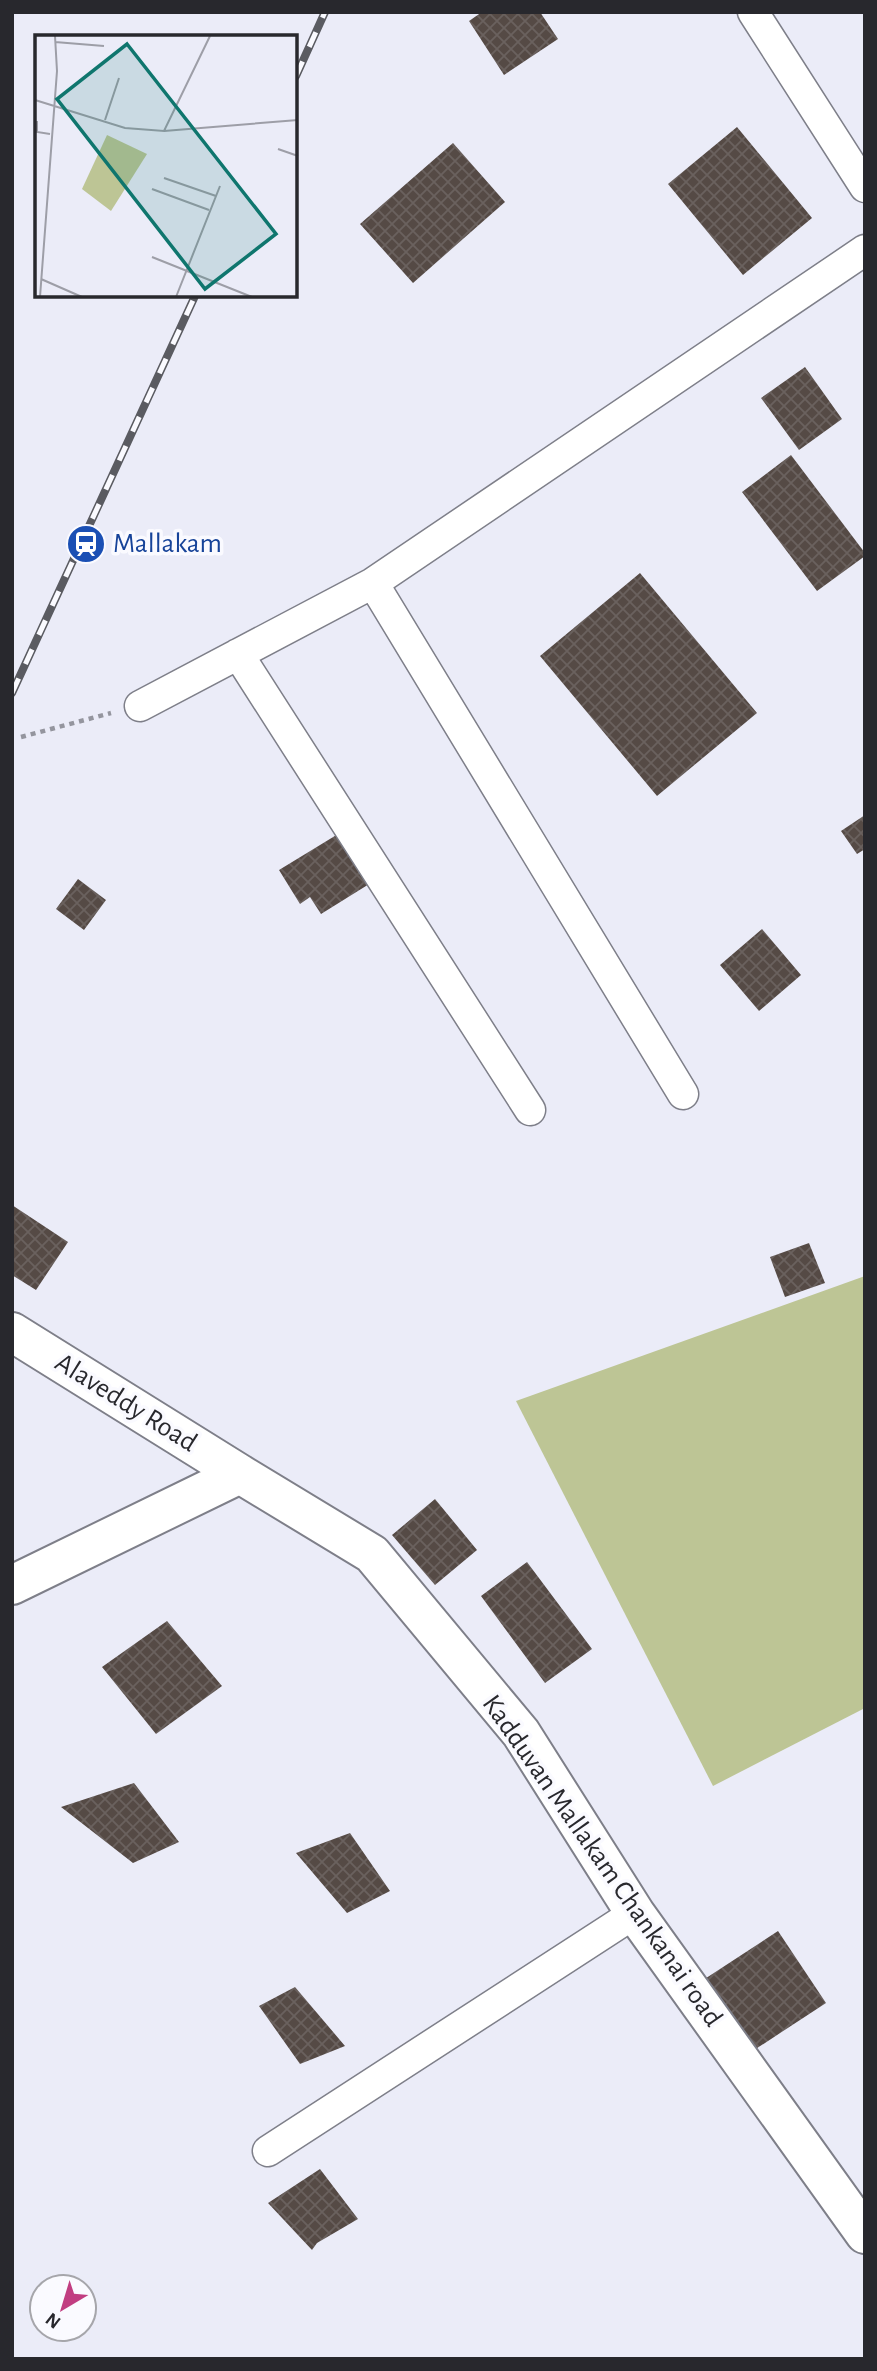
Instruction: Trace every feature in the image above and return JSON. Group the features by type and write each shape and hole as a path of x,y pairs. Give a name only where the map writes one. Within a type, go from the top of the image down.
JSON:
{"main road":[{"name":"Alaveddy Road","path":"12,1332 240,1474"},
{"path":"12,1585 240,1474"},
{"name":"Kadduvan Mallakam Chankanai road","path":"240,1474 372,1554 521,1733 635,1913 865,2234"}],"street":[{"path":"753,12 865,187"},
{"path":"140,706 373,583 865,250"},
{"path":"373,583 683,1094"},
{"path":"238,654 530,1110"},
{"path":"268,2151 635,1913"}],"path":[{"path":"21,737 140,706"}],"green space":[{"path":"865,1276 865,1708 713,1786 516,1401"}],"building":[{"path":"482,12 540,12 558,39 504,75 469,21"},
{"path":"737,127 812,218 743,275 668,184"},
{"path":"453,143 505,202 413,283 360,224"},
{"path":"805,367 842,419 799,450 761,398"},
{"path":"791,455 865,553 865,556 817,591 742,492"},
{"path":"640,573 757,713 657,796 540,656"},
{"path":"865,815 865,849 857,854 841,831"},
{"path":"343,831 374,881 321,914 310,897 300,904 279,870"},
{"path":"78,879 106,900 84,930 56,909"},
{"path":"762,929 801,975 759,1011 720,965"},
{"path":"12,1205 68,1242 36,1290 12,1275"},
{"path":"809,1243 825,1283 785,1297 770,1257"},
{"path":"435,1499 477,1550 435,1585 392,1535"},
{"path":"527,1562 592,1649 545,1683 481,1596"},
{"path":"167,1621 222,1686 156,1734 102,1667"},
{"path":"134,1783 179,1842 133,1863 61,1807"},
{"path":"350,1833 390,1891 347,1913 296,1853"},
{"path":"778,1931 826,2003 745,2056 697,1984"},
{"path":"295,1987 345,2046 300,2064 259,2006"},
{"path":"320,2169 358,2219 317,2243 312,2250 268,2203"}],"railway":[{"path":"298,72 325,12"},
{"path":"12,693 194,298"}],"place":[{"name":"Mallakam","path":"86,544"}]}
